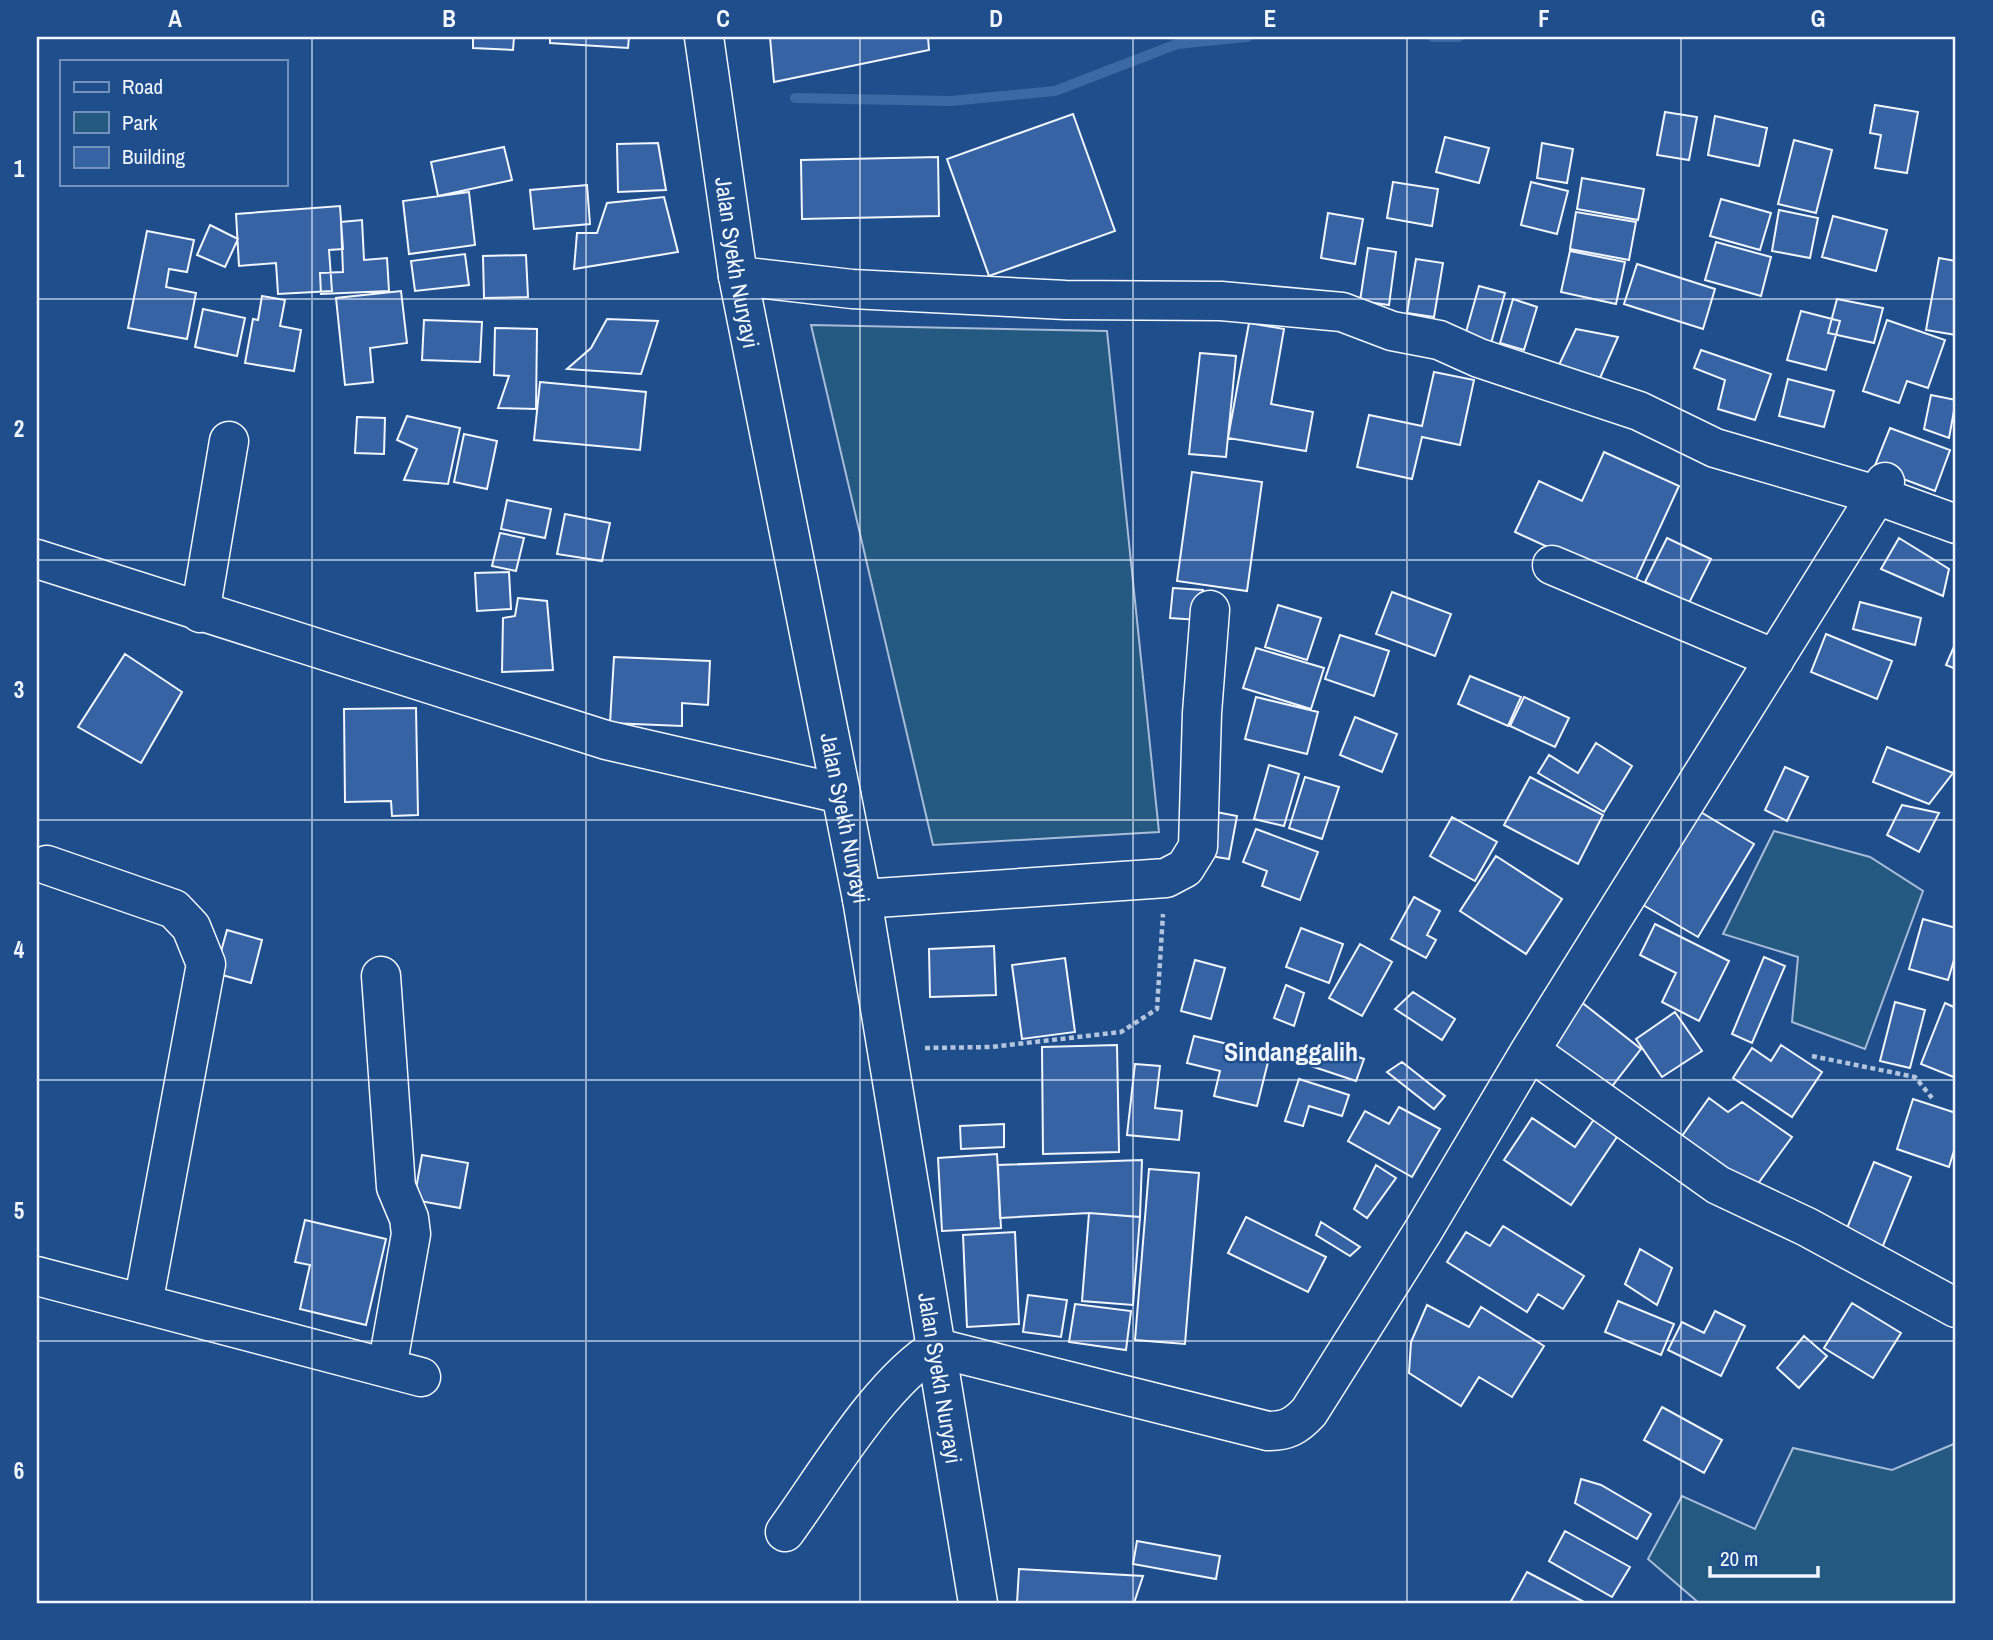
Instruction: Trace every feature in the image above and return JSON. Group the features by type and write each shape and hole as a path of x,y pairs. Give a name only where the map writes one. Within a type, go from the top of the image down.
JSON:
{"street":[{"name":"Jalan Syekh Nuryayi","path":"704,37 738,276 862,899 978,1603"},
{"path":"738,276 852,289 1065,300 1221,301 1342,312 1392,331 1439,340 1479,358 1639,411 1715,448 1881,489 1956,524"},
{"path":"200,613 229,441"},
{"path":"785,1532 884,1395 917,1359 937,1348 1268,1431 1282,1431 1296,1425 1309,1412 1423,1231 1530,1051 1881,489"},
{"path":"37,559 606,740 841,794"},
{"path":"1552,565 1775,659"},
{"path":"862,899 1166,878 1185,867 1198,847 1202,713 1210,610"},
{"path":"47,865 174,909 191,927 206,964 143,1304"},
{"path":"37,1276 404,1373 411,1234 409,1218 396,1187 381,976"},
{"path":"1530,1051 1718,1185 1807,1227 1956,1308"}],"path":[{"path":"886,1048 991,1047 1121,1032 1157,1009 1166,878"},
{"path":"1812,1056 1915,1077 1932,1097"}],"green space":[{"path":"811,325 1107,331 1159,832 933,845"},
{"path":"1774,831 1870,857 1923,891 1865,1049 1792,1022 1798,957 1723,934"},
{"path":"1956,1443 1956,1603 1699,1603 1648,1559 1682,1496 1755,1529 1793,1448 1892,1470"}],"building":[{"path":"473,37 514,37 513,50 473,48"},
{"path":"550,37 629,37 628,48 550,43"},
{"path":"770,37 928,37 929,50 774,82"},
{"path":"1875,105 1918,112 1907,173 1875,168 1881,135 1870,133"},
{"path":"1665,112 1697,117 1689,160 1657,155"},
{"path":"1073,114 1115,231 989,276 947,159"},
{"path":"1715,116 1767,128 1759,166 1708,155"},
{"path":"1445,137 1489,148 1479,183 1436,172"},
{"path":"1794,140 1832,150 1816,213 1778,204"},
{"path":"658,143 666,190 618,192 617,144"},
{"path":"1542,143 1573,149 1567,183 1537,178"},
{"path":"504,147 512,180 438,196 431,162"},
{"path":"938,157 939,216 802,219 801,160"},
{"path":"1582,178 1644,189 1638,220 1577,209"},
{"path":"1393,182 1438,189 1432,226 1387,218"},
{"path":"1531,182 1568,191 1557,234 1521,225"},
{"path":"587,185 590,224 534,229 530,190"},
{"path":"469,192 475,245 409,254 403,201"},
{"path":"664,197 678,252 574,269 577,233 597,233 607,203"},
{"path":"1721,199 1771,213 1760,250 1710,236"},
{"path":"340,206 343,249 329,250 332,291 278,294 276,263 239,266 236,214"},
{"path":"1779,210 1818,218 1810,258 1772,251"},
{"path":"1576,212 1636,222 1629,260 1570,249"},
{"path":"1328,213 1363,219 1355,264 1321,258"},
{"path":"1833,216 1887,230 1876,271 1822,257"},
{"path":"362,220 364,260 387,258 389,291 321,294 320,273 343,272 341,222"},
{"path":"210,225 238,239 225,267 197,255"},
{"path":"147,231 194,240 187,272 169,269 166,287 196,293 187,339 128,328"},
{"path":"1716,242 1771,257 1761,296 1705,280"},
{"path":"1368,248 1396,252 1389,305 1360,301"},
{"path":"1570,251 1625,262 1616,304 1561,292"},
{"path":"465,254 469,285 415,291 411,261"},
{"path":"526,255 528,297 484,298 483,256"},
{"path":"1939,258 1956,261 1956,335 1926,330"},
{"path":"1416,259 1443,263 1434,317 1407,313"},
{"path":"1637,264 1715,289 1703,329 1624,304"},
{"path":"1479,286 1505,293 1490,347 1464,339"},
{"path":"401,291 407,343 370,348 373,382 345,385 336,298"},
{"path":"262,296 285,300 280,326 301,330 294,371 245,363 253,319 258,320"},
{"path":"1513,299 1537,307 1524,350 1500,343"},
{"path":"1837,299 1883,308 1874,343 1828,333"},
{"path":"203,309 245,318 237,356 195,347"},
{"path":"1801,311 1840,321 1826,370 1787,360"},
{"path":"607,319 658,321 641,374 567,369 591,348"},
{"path":"424,320 482,322 480,362 422,360"},
{"path":"1887,320 1945,340 1928,388 1907,381 1899,403 1863,391"},
{"path":"1249,323 1284,329 1271,404 1313,412 1306,451 1228,438"},
{"path":"495,328 537,329 536,409 498,408 509,376 494,375"},
{"path":"1576,329 1618,337 1600,378 1559,365"},
{"path":"1701,350 1771,374 1755,420 1718,409 1725,380 1694,368"},
{"path":"1200,353 1236,356 1226,457 1189,454"},
{"path":"1434,372 1474,380 1460,445 1422,437 1412,479 1357,467 1369,415 1422,426"},
{"path":"1788,379 1834,391 1824,427 1779,416"},
{"path":"540,382 646,392 640,450 534,440"},
{"path":"1931,395 1956,400 1949,438 1924,429"},
{"path":"407,416 460,428 448,484 404,480 417,449 397,440"},
{"path":"357,417 385,418 384,454 355,453"},
{"path":"1890,428 1950,450 1935,491 1874,468"},
{"path":"464,434 497,441 487,489 454,482"},
{"path":"1604,452 1679,486 1633,586 1515,532 1539,481 1582,501"},
{"path":"1192,472 1262,482 1247,591 1177,581"},
{"path":"507,500 551,509 545,538 501,529"},
{"path":"565,514 610,523 602,561 557,554"},
{"path":"500,533 524,538 516,571 492,566"},
{"path":"1667,538 1711,559 1689,603 1645,582"},
{"path":"1899,538 1949,569 1943,596 1881,569"},
{"path":"509,572 511,609 477,611 475,573"},
{"path":"1173,588 1203,590 1199,620 1170,618"},
{"path":"1392,592 1451,614 1435,656 1376,634"},
{"path":"518,598 547,601 553,670 502,672 503,618 515,616"},
{"path":"1860,602 1921,618 1915,645 1853,629"},
{"path":"1278,605 1321,618 1307,660 1265,647"},
{"path":"1826,634 1892,661 1877,699 1811,672"},
{"path":"1340,635 1389,651 1374,696 1325,679"},
{"path":"1956,642 1956,669 1946,665"},
{"path":"1256,648 1324,668 1311,709 1243,688"},
{"path":"125,654 182,692 141,763 78,727"},
{"path":"614,657 710,661 708,705 682,703 682,726 610,723"},
{"path":"1470,676 1521,697 1508,726 1458,704"},
{"path":"1256,697 1318,712 1307,754 1245,739"},
{"path":"1524,697 1569,718 1555,747 1510,726"},
{"path":"416,708 418,815 392,816 391,801 345,802 344,709"},
{"path":"1355,717 1397,734 1382,772 1340,755"},
{"path":"1596,743 1632,766 1604,812 1538,773 1549,755 1578,773"},
{"path":"1887,747 1953,773 1929,804 1873,782"},
{"path":"1269,765 1299,774 1284,826 1254,819"},
{"path":"1785,767 1808,777 1787,821 1765,810"},
{"path":"1305,777 1339,787 1322,839 1289,828"},
{"path":"1530,777 1603,815 1578,864 1504,825"},
{"path":"1902,805 1939,813 1919,852 1887,835"},
{"path":"1211,811 1237,816 1229,859 1204,855"},
{"path":"1699,811 1754,844 1698,937 1643,905"},
{"path":"1452,817 1497,842 1475,881 1430,856"},
{"path":"1256,829 1318,852 1300,900 1262,886 1267,871 1243,862"},
{"path":"1496,856 1562,899 1526,954 1460,911"},
{"path":"1414,897 1440,911 1427,935 1436,940 1426,958 1391,939"},
{"path":"1923,919 1956,928 1956,953 1948,980 1909,969"},
{"path":"1655,924 1729,961 1699,1021 1662,1002 1676,973 1640,955"},
{"path":"1301,928 1343,944 1329,983 1286,967"},
{"path":"227,930 262,940 251,983 215,973"},
{"path":"1360,944 1392,962 1362,1016 1329,998"},
{"path":"994,946 996,995 930,997 929,949"},
{"path":"1764,957 1785,966 1752,1043 1732,1034"},
{"path":"1065,958 1075,1032 1022,1039 1012,965"},
{"path":"1195,960 1225,968 1211,1019 1181,1011"},
{"path":"1286,985 1304,993 1294,1026 1274,1018"},
{"path":"1413,992 1455,1019 1442,1040 1395,1009"},
{"path":"1580,1001 1641,1049 1606,1094 1545,1046"},
{"path":"1895,1002 1925,1010 1910,1068 1880,1061"},
{"path":"1945,1003 1956,1008 1956,1078 1921,1064"},
{"path":"1675,1012 1702,1051 1662,1077 1636,1039"},
{"path":"1194,1036 1270,1054 1257,1106 1214,1096 1220,1071 1187,1063"},
{"path":"1318,1044 1364,1059 1356,1081 1311,1066"},
{"path":"1117,1045 1119,1152 1043,1154 1042,1047"},
{"path":"1781,1045 1822,1072 1792,1117 1733,1078 1752,1048 1771,1061"},
{"path":"1402,1062 1445,1096 1434,1109 1387,1072"},
{"path":"1135,1064 1160,1066 1155,1108 1182,1111 1179,1140 1127,1135"},
{"path":"1299,1079 1349,1095 1342,1116 1309,1106 1303,1126 1285,1121"},
{"path":"1709,1098 1728,1112 1742,1102 1792,1137 1754,1189 1682,1136"},
{"path":"1913,1099 1956,1113 1956,1144 1949,1167 1897,1149"},
{"path":"1399,1107 1440,1129 1412,1177 1348,1141 1365,1111 1389,1124"},
{"path":"1601,1109 1625,1125 1571,1205 1504,1160 1532,1118 1575,1147"},
{"path":"1004,1124 1004,1147 961,1149 960,1126"},
{"path":"997,1154 1001,1228 942,1231 938,1158"},
{"path":"422,1155 468,1163 460,1208 414,1200"},
{"path":"1142,1160 1140,1217 1089,1213 1000,1218 998,1165"},
{"path":"1874,1162 1911,1177 1880,1253 1843,1238"},
{"path":"1376,1165 1396,1178 1367,1218 1354,1209"},
{"path":"1149,1169 1199,1173 1185,1344 1135,1340"},
{"path":"1089,1213 1140,1217 1133,1305 1082,1301"},
{"path":"1246,1217 1326,1257 1308,1292 1228,1253"},
{"path":"305,1220 386,1239 366,1325 300,1309 310,1265 295,1262"},
{"path":"1321,1222 1360,1247 1350,1256 1316,1235"},
{"path":"1503,1226 1584,1276 1563,1309 1538,1294 1527,1312 1447,1262 1466,1232 1490,1246"},
{"path":"1015,1232 1019,1324 967,1327 963,1235"},
{"path":"1640,1249 1672,1268 1657,1305 1625,1284"},
{"path":"1028,1295 1067,1300 1061,1337 1023,1332"},
{"path":"1618,1301 1674,1324 1661,1355 1605,1332"},
{"path":"1852,1303 1901,1333 1873,1378 1824,1348"},
{"path":"1075,1304 1131,1311 1126,1350 1069,1342"},
{"path":"1427,1305 1469,1327 1481,1307 1544,1346 1512,1397 1479,1377 1461,1406 1409,1373 1411,1342"},
{"path":"1715,1311 1745,1326 1721,1376 1668,1350 1682,1322 1704,1333"},
{"path":"1804,1336 1827,1356 1799,1388 1777,1368"},
{"path":"1662,1407 1722,1440 1704,1473 1644,1440"},
{"path":"1581,1479 1601,1485 1651,1514 1637,1539 1575,1503"},
{"path":"1565,1531 1630,1567 1612,1597 1549,1561"},
{"path":"1137,1541 1220,1556 1216,1579 1133,1564"},
{"path":"1019,1569 1143,1576 1134,1603 1017,1603"},
{"path":"1527,1572 1586,1603 1510,1603"}],"waterway":[{"path":"795,98 951,101 1055,91 1177,44 1247,37"},
{"path":"1433,37 1459,37"}],"district":[{"name":"Sindanggalih","path":"1291,1051"}]}
